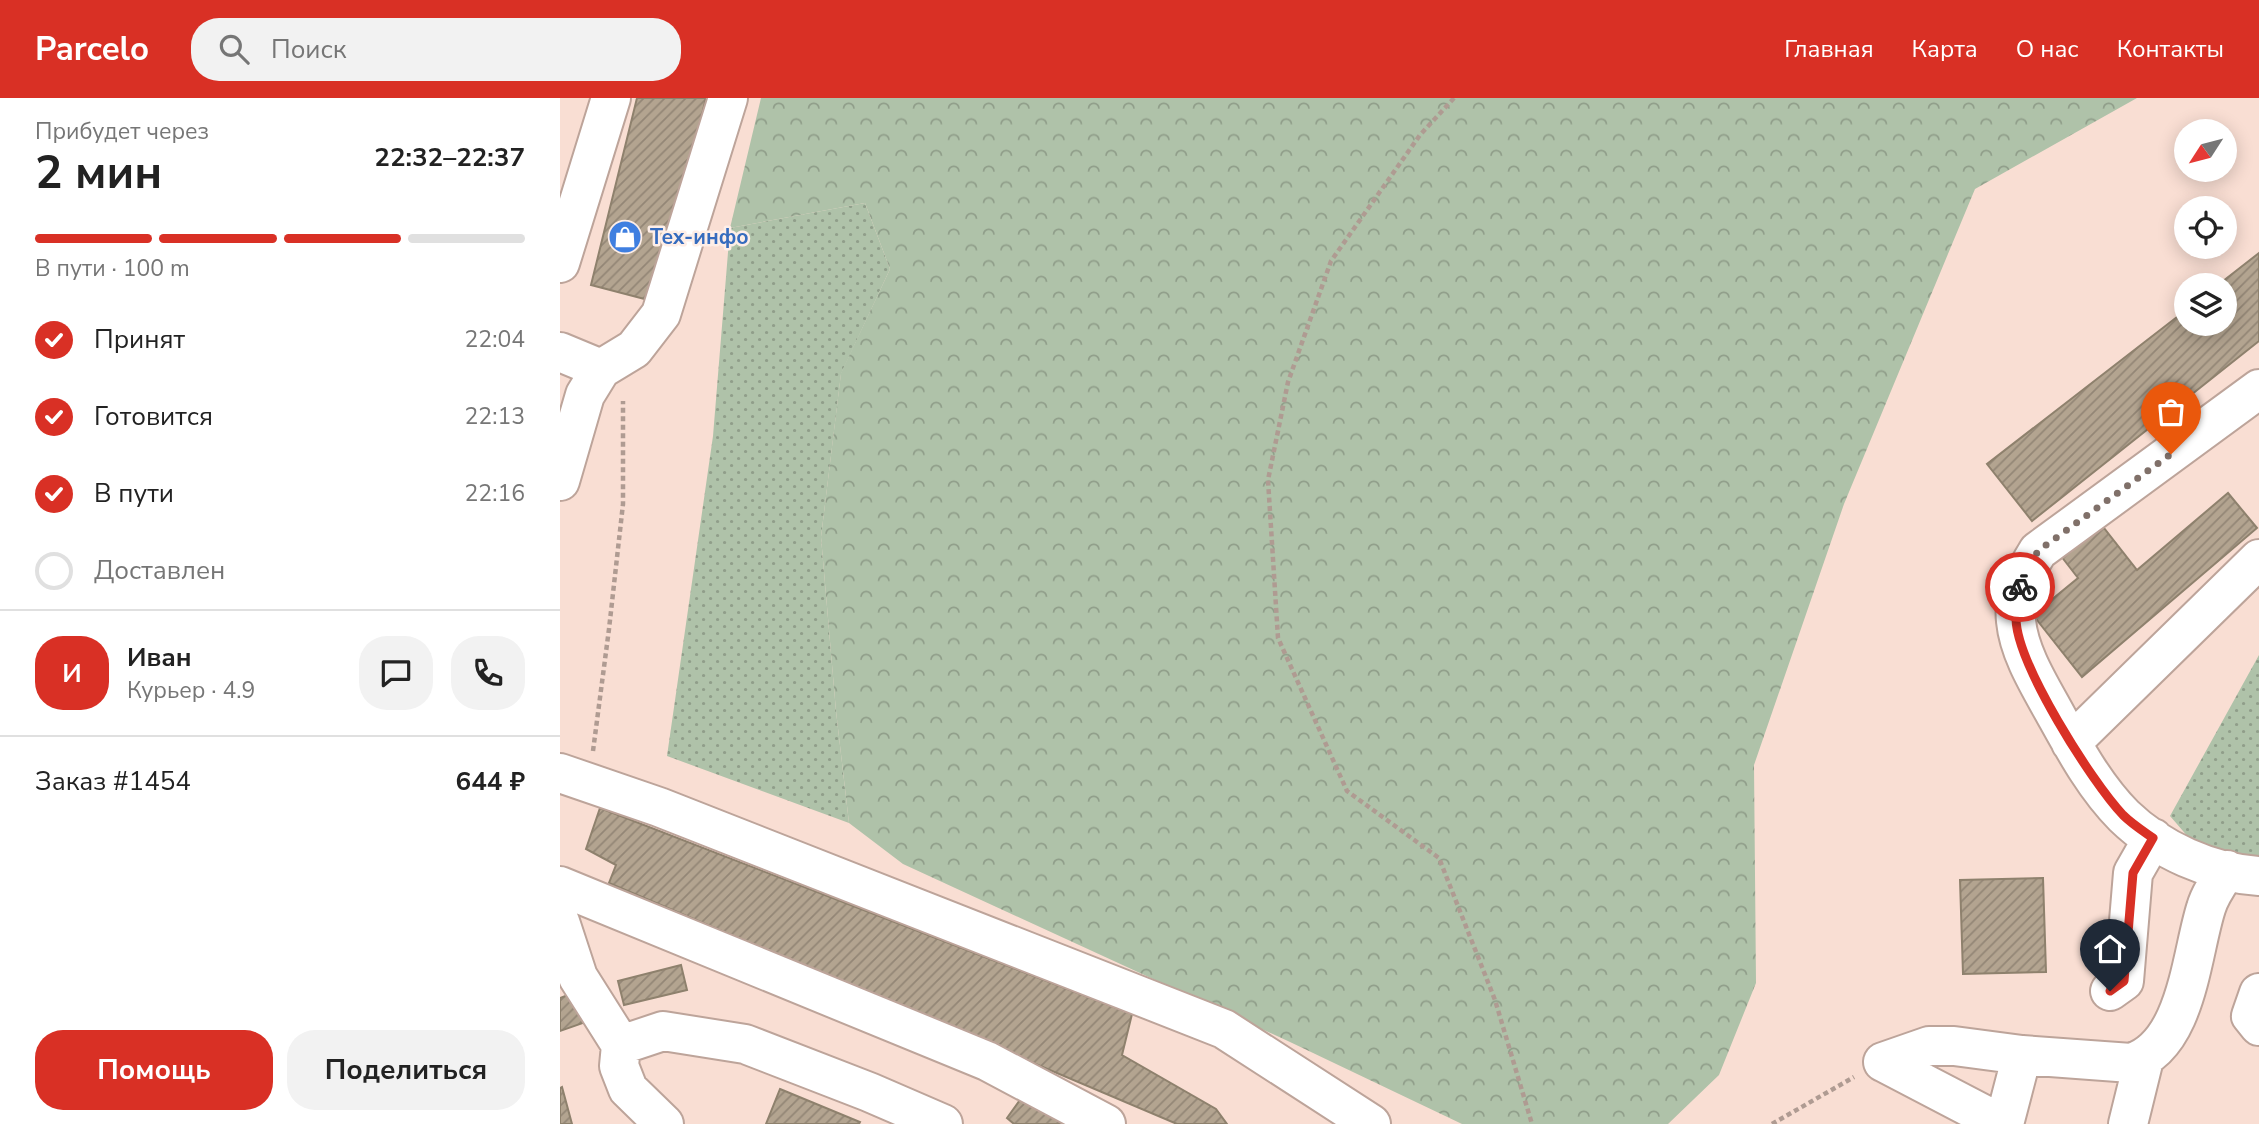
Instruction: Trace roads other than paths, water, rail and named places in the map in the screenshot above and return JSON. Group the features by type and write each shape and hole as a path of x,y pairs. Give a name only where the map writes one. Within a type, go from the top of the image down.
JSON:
{"street":[{"path":"560,262 611,98"},
{"path":"560,481 585,395 612,363 634,349 661,314 728,98"},
{"path":"560,352 612,363"},
{"path":"2243,873 2180,855 2125,816 2098,784 2071,743 2022,648 2015,620 2017,596 2026,571 2038,551 2259,389"},
{"path":"2071,743 2259,559"},
{"path":"574,778 659,807 1224,1029 1371,1124"},
{"path":"2110,991 2124,981 2133,873 2153,838"},
{"path":"2022,1055 2003,1124 1883,1062 1929,1046 2131,1063 2144,1059 2154,1052 2179,1009 2206,908 2243,873"},
{"path":"560,886 987,1061 1107,1124"},
{"path":"560,922 578,977 621,1045 619,1066 628,1089 664,1124"},
{"path":"2259,993 2251,1016 2259,1026"},
{"path":"621,1045 663,1031 745,1044 943,1124"},
{"path":"2128,1124 2144,1059"}],"place":[{"name":"Тех-инфо","path":"625,237"}]}
